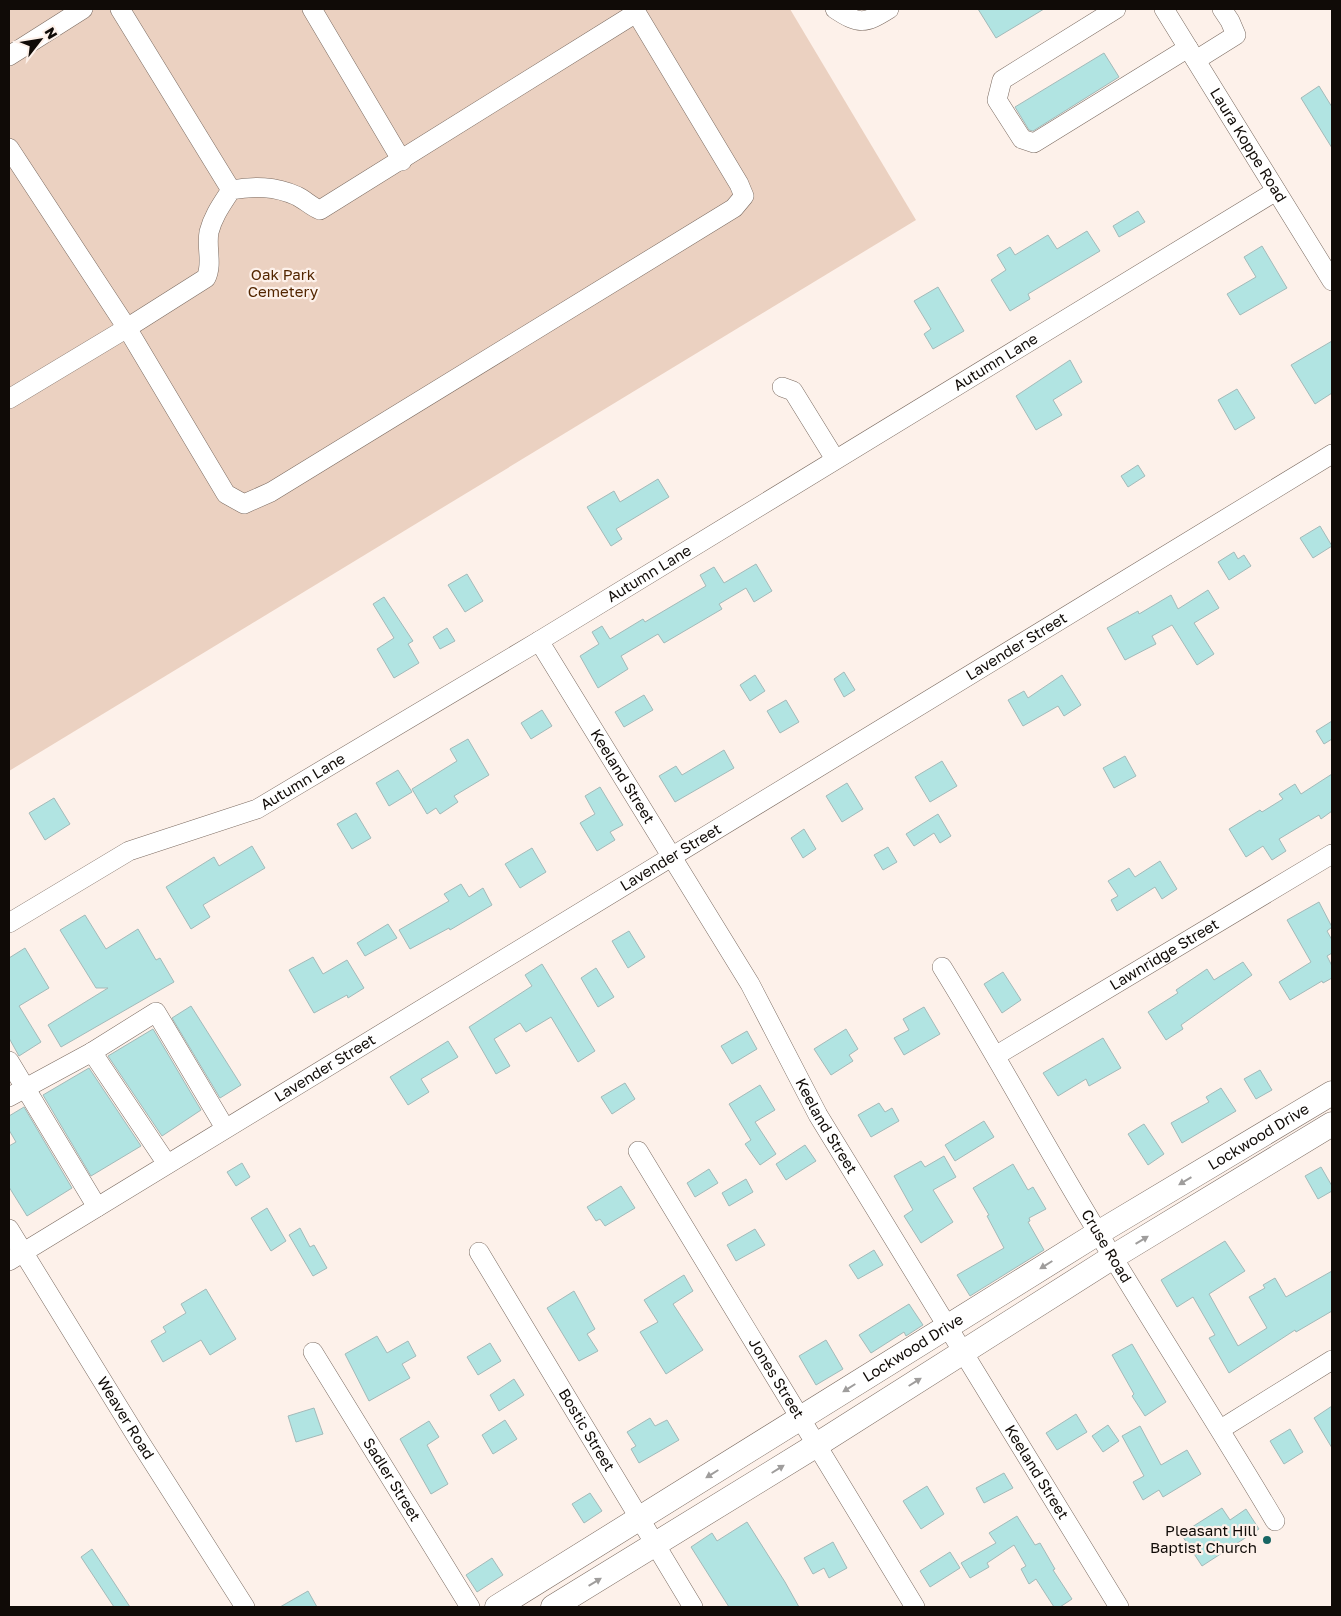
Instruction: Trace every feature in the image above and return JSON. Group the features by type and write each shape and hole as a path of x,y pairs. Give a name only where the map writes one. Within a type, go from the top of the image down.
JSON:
{"main road":[{"name":"Lockwood Drive","path":"497,1607 639,1521 1098,1233 1332,1093"},
{"name":"Lockwood Drive","path":"553,1607 815,1446 1113,1257 1332,1124"}],"street":[{"path":"9,56 83,9"},
{"path":"120,9 231,190"},
{"path":"312,9 402,161"},
{"path":"835,9 849,18 862,22 871,20 889,9"},
{"path":"1116,9 1002,80 997,100 1022,139 1034,143 1192,54 1236,35 1222,9"},
{"name":"Laura Koppe Road","path":"1164,9 1332,281"},
{"path":"9,148 127,328 226,494 244,504 271,492 725,213 744,196 739,184 635,11 402,161 320,210 298,196 278,189 253,186 231,190 215,214 209,232 208,252 210,268 206,278 127,328 9,399"},
{"name":"Autumn Lane","path":"9,923 129,851 257,810 539,641 1276,191"},
{"path":"782,387 793,391 835,459"},
{"name":"Lavender Street","path":"16,1256 1332,454"},
{"name":"Keeland Street","path":"539,641 750,984 818,1114 1119,1607"},
{"name":"Lawnridge Street","path":"996,1055 1332,854"},
{"name":"Cruse Road","path":"942,967 996,1055 1098,1233 1221,1429 1275,1521"},
{"path":"17,1092 92,1052 156,1012 225,1128"},
{"path":"92,1052 167,1164"},
{"path":"9,1061 17,1092 97,1206"},
{"name":"Jones Street","path":"638,1151 914,1607"},
{"name":"Weaver Road","path":"9,1229 16,1256 140,1442 245,1607"},
{"name":"Bostic Street","path":"478,1252 654,1546 693,1607"},
{"name":"Sadler Street","path":"313,1352 470,1607"},
{"path":"1221,1429 1332,1360"}],"green space":[{"name":"Oak Park Cemetery","path":"9,9 790,9 916,220 9,771"}],"building":[{"path":"978,9 1044,9 996,38"},
{"path":"1104,53 1119,77 1033,131 1029,130 1015,107"},
{"path":"1319,86 1332,107 1332,148 1301,98"},
{"path":"1138,211 1145,222 1119,237 1113,226"},
{"path":"1087,231 1100,251 1028,294 1030,299 1010,311 991,280 1006,270 997,255 1010,247 1015,255 1048,235 1057,249"},
{"path":"1262,246 1287,288 1240,315 1227,294 1256,277 1244,257"},
{"path":"938,287 964,331 933,349 924,334 931,329 914,301"},
{"path":"1332,341 1332,393 1315,404 1291,365"},
{"path":"1070,360 1082,382 1053,400 1062,415 1036,430 1016,396"},
{"path":"1237,389 1255,418 1235,430 1218,400"},
{"path":"1138,465 1145,476 1128,487 1121,476"},
{"path":"658,479 669,497 616,529 622,539 611,546 587,507 614,491 620,502"},
{"path":"1320,526 1332,546 1313,558 1300,538"},
{"path":"1234,552 1238,559 1244,555 1251,566 1229,580 1218,562"},
{"path":"756,564 772,591 754,602 746,588 719,604 722,609 664,643 658,634 621,656 628,669 598,688 580,656 599,644 592,632 602,626 610,639 643,619 645,622 706,586 700,575 714,567 724,583"},
{"path":"467,574 483,601 465,612 448,585"},
{"path":"1208,590 1219,608 1194,623 1214,654 1197,665 1172,625 1152,636 1156,644 1125,660 1107,628 1138,611 1139,614 1171,595 1178,609"},
{"path":"384,597 413,641 408,644 419,663 394,678 377,649 394,638 373,604"},
{"path":"447,628 455,641 440,649 433,637"},
{"path":"844,672 855,690 844,697 834,679"},
{"path":"755,675 765,691 750,701 740,685"},
{"path":"1062,675 1081,705 1064,716 1058,706 1023,726 1008,700 1024,691 1028,698"},
{"path":"644,695 653,710 624,727 615,712"},
{"path":"786,700 799,722 780,733 767,711"},
{"path":"542,710 552,726 531,739 521,723"},
{"path":"1332,721 1332,739 1324,744 1316,731"},
{"path":"468,739 489,775 454,796 458,802 440,814 436,808 427,814 412,789 457,761 450,749"},
{"path":"724,750 734,768 675,802 659,776 676,766 682,775"},
{"path":"1125,756 1136,776 1114,788 1103,768"},
{"path":"942,761 957,786 930,802 915,777"},
{"path":"398,770 412,792 389,806 376,783"},
{"path":"1332,774 1332,811 1321,819 1319,815 1279,839 1286,851 1272,860 1263,846 1246,857 1229,829 1260,810 1262,812 1283,799 1279,794 1295,784 1301,794"},
{"path":"847,783 863,809 842,822 826,796"},
{"path":"600,787 623,825 610,832 615,840 597,851 580,823 595,814 585,796"},
{"path":"54,798 70,824 45,840 29,813"},
{"path":"356,813 371,838 352,849 337,824"},
{"path":"938,814 951,836 940,843 934,833 914,846 906,834"},
{"path":"804,829 816,849 803,858 791,838"},
{"path":"252,846 265,868 203,905 210,917 191,929 166,887 214,857 219,866"},
{"path":"888,847 897,862 883,870 874,855"},
{"path":"532,848 546,872 520,888 505,864"},
{"path":"1160,861 1177,889 1162,899 1155,887 1117,911 1111,900 1118,896 1108,881 1129,868 1135,877"},
{"path":"461,884 469,897 483,888 492,905 450,930 449,928 410,949 399,930 449,901 444,894"},
{"path":"1319,902 1332,927 1327,931 1332,940 1332,953 1327,956 1332,966 1332,978 1323,983 1322,981 1290,1000 1279,982 1311,962 1287,920"},
{"path":"85,915 106,949 138,929 156,960 160,958 174,982 61,1047 48,1025 108,988 96,988 60,930"},
{"path":"388,924 397,938 365,956 357,943"},
{"path":"629,931 645,957 628,968 612,941"},
{"path":"25,948 49,988 19,1006 41,1042 19,1056 9,1038 9,958"},
{"path":"313,957 323,974 347,960 364,988 348,998 347,995 314,1013 289,970"},
{"path":"1243,962 1252,975 1181,1025 1183,1029 1166,1040 1148,1012 1178,993 1176,990 1207,969 1214,980"},
{"path":"542,964 595,1051 578,1062 551,1017 526,1032 520,1023 494,1039 510,1066 496,1074 469,1027 532,986 525,975"},
{"path":"596,968 614,997 598,1007 581,978"},
{"path":"1003,972 1021,1000 1002,1013 984,984"},
{"path":"191,1006 241,1085 220,1098 172,1018"},
{"path":"924,1007 940,1034 904,1055 894,1038 909,1030 903,1019"},
{"path":"153,1029 201,1110 162,1136 108,1056"},
{"path":"846,1029 858,1049 849,1055 853,1061 831,1075 814,1049"},
{"path":"747,1031 757,1049 732,1064 721,1046"},
{"path":"1103,1038 1121,1068 1089,1086 1086,1079 1058,1096 1043,1073"},
{"path":"448,1041 458,1057 421,1079 429,1092 408,1105 390,1077"},
{"path":"89,1068 141,1146 91,1176 43,1095"},
{"path":"1260,1070 1272,1090 1256,1099 1244,1079"},
{"path":"625,1083 635,1099 612,1114 601,1097"},
{"path":"760,1085 775,1110 755,1122 776,1154 760,1165 745,1144 751,1140 729,1104"},
{"path":"1221,1088 1236,1111 1182,1143 1171,1123 1209,1102 1206,1097"},
{"path":"879,1103 885,1112 892,1108 899,1121 871,1137 858,1115"},
{"path":"24,1107 72,1188 27,1216 9,1187 9,1146 16,1142 9,1130 9,1116"},
{"path":"984,1121 994,1137 955,1161 945,1145"},
{"path":"1144,1124 1164,1154 1148,1165 1128,1134"},
{"path":"805,1145 816,1161 786,1180 776,1164"},
{"path":"944,1156 956,1177 933,1190 953,1222 921,1243 904,1216 913,1210 894,1176 921,1161 925,1167"},
{"path":"242,1163 250,1177 236,1186 227,1172"},
{"path":"1013,1164 1028,1190 1033,1187 1046,1209 1029,1218 1030,1221 1028,1222 1044,1250 970,1296 957,1275 1004,1248 987,1216 989,1215 973,1188"},
{"path":"1321,1167 1332,1186 1332,1191 1318,1199 1305,1176"},
{"path":"709,1169 718,1183 695,1197 687,1183"},
{"path":"746,1179 753,1192 729,1206 722,1193"},
{"path":"621,1186 635,1208 605,1226 600,1219 596,1221 587,1207"},
{"path":"267,1208 286,1241 271,1251 251,1218"},
{"path":"300,1228 310,1247 314,1245 327,1268 313,1276 289,1235"},
{"path":"755,1229 765,1245 736,1261 727,1245"},
{"path":"1225,1241 1245,1271 1209,1294 1238,1346 1267,1328 1249,1297 1265,1288 1263,1285 1275,1278 1286,1297 1332,1271 1332,1311 1296,1332 1295,1330 1229,1373 1209,1338 1215,1335 1193,1297 1177,1307 1161,1280"},
{"path":"874,1250 883,1265 858,1279 849,1265"},
{"path":"684,1275 693,1291 673,1304 703,1350 666,1374 640,1332 658,1322 644,1300"},
{"path":"206,1289 236,1339 210,1355 201,1340 163,1362 151,1341 166,1332 163,1327 186,1313 181,1304"},
{"path":"574,1291 595,1329 587,1334 598,1351 579,1361 547,1308"},
{"path":"909,1304 923,1325 906,1336 904,1332 871,1353 859,1335"},
{"path":"377,1336 387,1353 408,1341 416,1356 402,1364 410,1378 369,1401 345,1354"},
{"path":"826,1340 843,1369 816,1385 799,1356"},
{"path":"490,1343 501,1361 478,1375 467,1357"},
{"path":"1132,1344 1166,1402 1145,1416 1132,1396 1134,1394 1112,1355"},
{"path":"514,1379 524,1395 499,1411 490,1395"},
{"path":"1332,1406 1332,1448 1314,1418"},
{"path":"314,1408 323,1434 296,1442 288,1416"},
{"path":"1076,1414 1087,1432 1057,1450 1046,1433"},
{"path":"650,1418 655,1426 667,1420 679,1440 639,1463 631,1449 636,1446 627,1432"},
{"path":"505,1420 517,1439 493,1454 482,1435"},
{"path":"429,1421 439,1437 427,1445 448,1484 431,1494 400,1439"},
{"path":"1108,1425 1119,1441 1103,1452 1092,1436"},
{"path":"1140,1426 1161,1465 1187,1450 1201,1474 1163,1497 1159,1490 1143,1500 1133,1482 1144,1476 1122,1436"},
{"path":"1290,1429 1303,1452 1284,1464 1270,1441"},
{"path":"1004,1473 1013,1488 984,1503 976,1488"},
{"path":"927,1486 944,1514 921,1529 903,1501"},
{"path":"590,1493 602,1511 584,1523 572,1504"},
{"path":"1222,1508 1230,1520 1246,1509 1259,1529 1202,1566 1181,1534"},
{"path":"1017,1516 1035,1545 1040,1543 1055,1569 1053,1570 1072,1599 1060,1607 1054,1607 1036,1579 1029,1584 1021,1569 1026,1566 1014,1545 987,1563 989,1567 970,1578 961,1563 996,1543 989,1533"},
{"path":"747,1522 799,1607 729,1607 691,1547 712,1533 717,1541"},
{"path":"833,1542 847,1568 829,1578 824,1568 813,1574 804,1558"},
{"path":"92,1549 130,1607 114,1607 81,1557"},
{"path":"950,1552 960,1568 930,1587 920,1571"},
{"path":"492,1558 503,1575 477,1592 466,1575"},
{"path":"308,1591 317,1607 280,1607"}],"place":[{"name":"Pleasant Hill Baptist Church","path":"1267,1540"}]}
